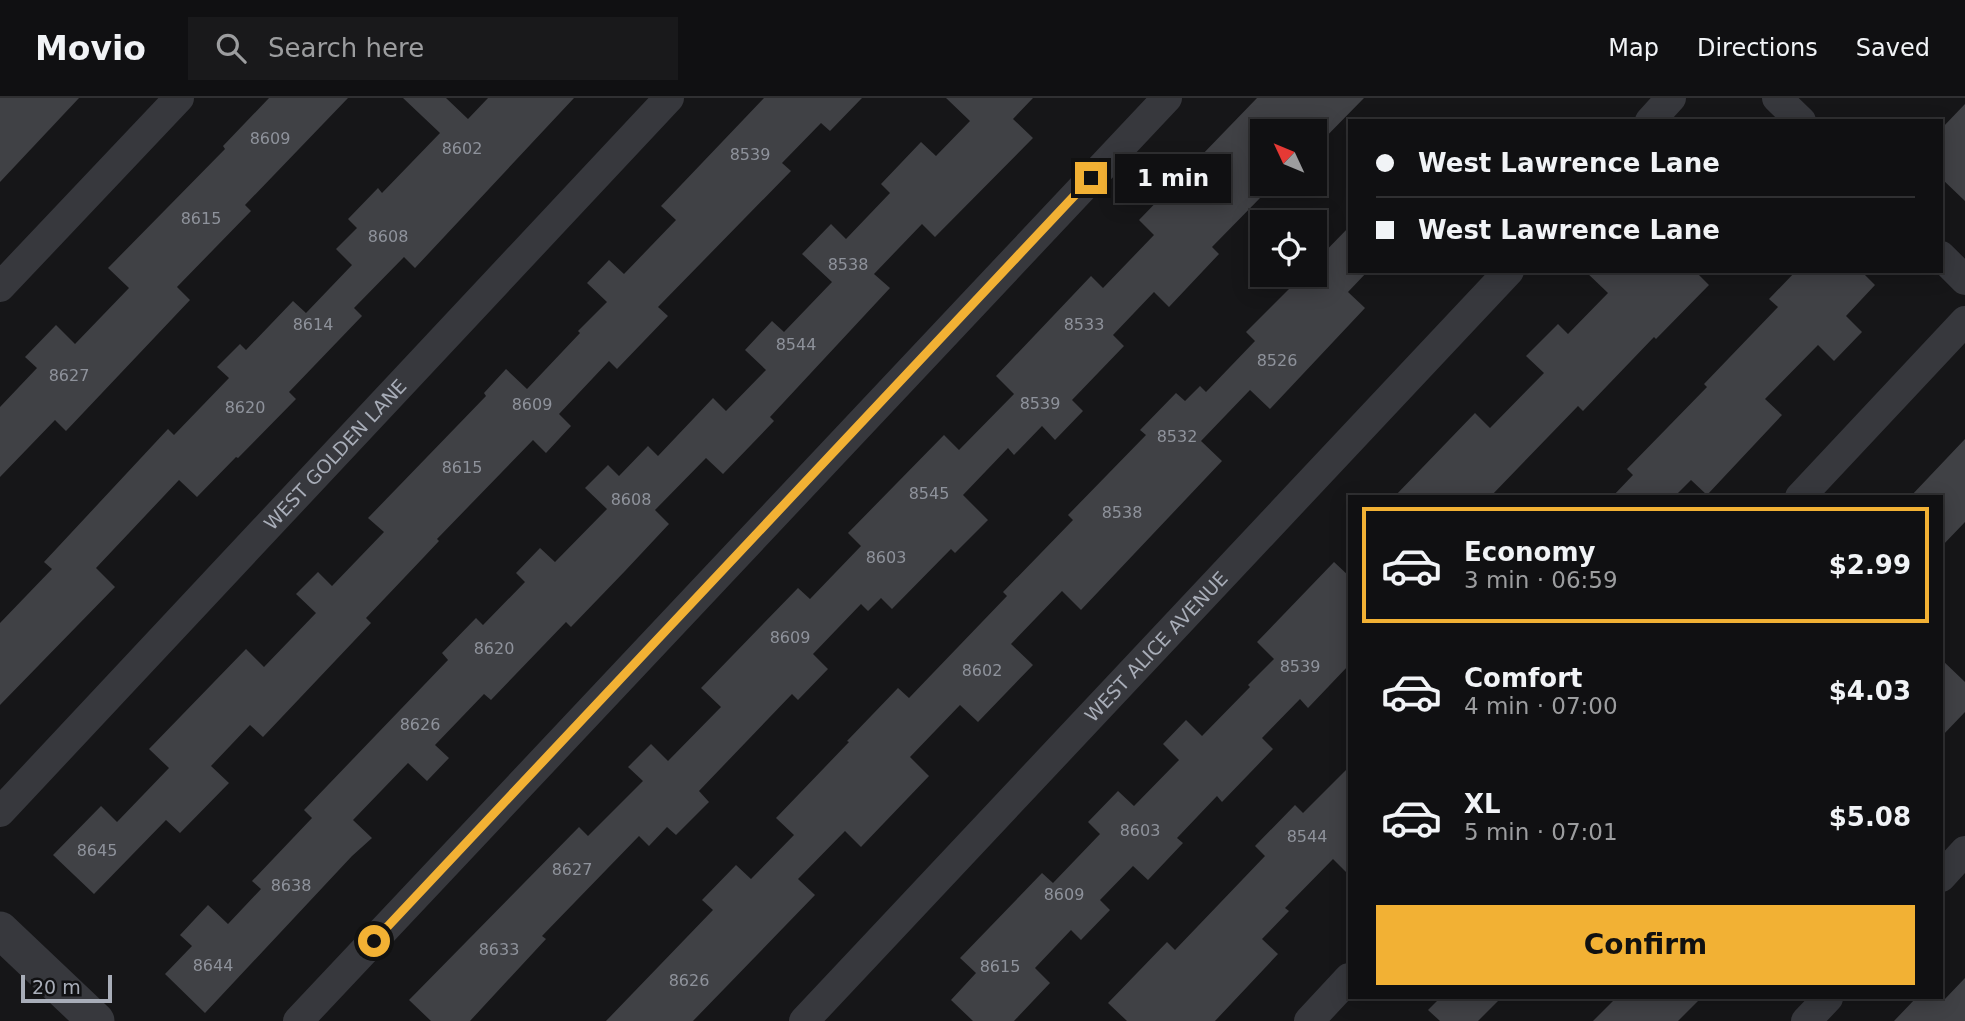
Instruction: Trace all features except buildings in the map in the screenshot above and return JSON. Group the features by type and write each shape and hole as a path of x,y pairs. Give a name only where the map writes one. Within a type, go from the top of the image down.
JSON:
{"street":[{"path":"0,288 179,98"},
{"name":"WEST GOLDEN LANE","path":"0,812 669,98"},
{"path":"298,1021 1167,98"},
{"path":"1652,119 1671,98"},
{"path":"1777,98 1799,119"},
{"path":"1943,258 1965,280"},
{"name":"WEST ALICE AVENUE","path":"804,1021 1507,273"},
{"path":"1802,495 1965,320"},
{"path":"1943,875 1965,851"},
{"path":"0,930 96,1021"},
{"path":"1309,1021 1348,979"},
{"path":"1806,1021 1827,999"}],"route":[{"path":"374,941 1091,178"}]}
